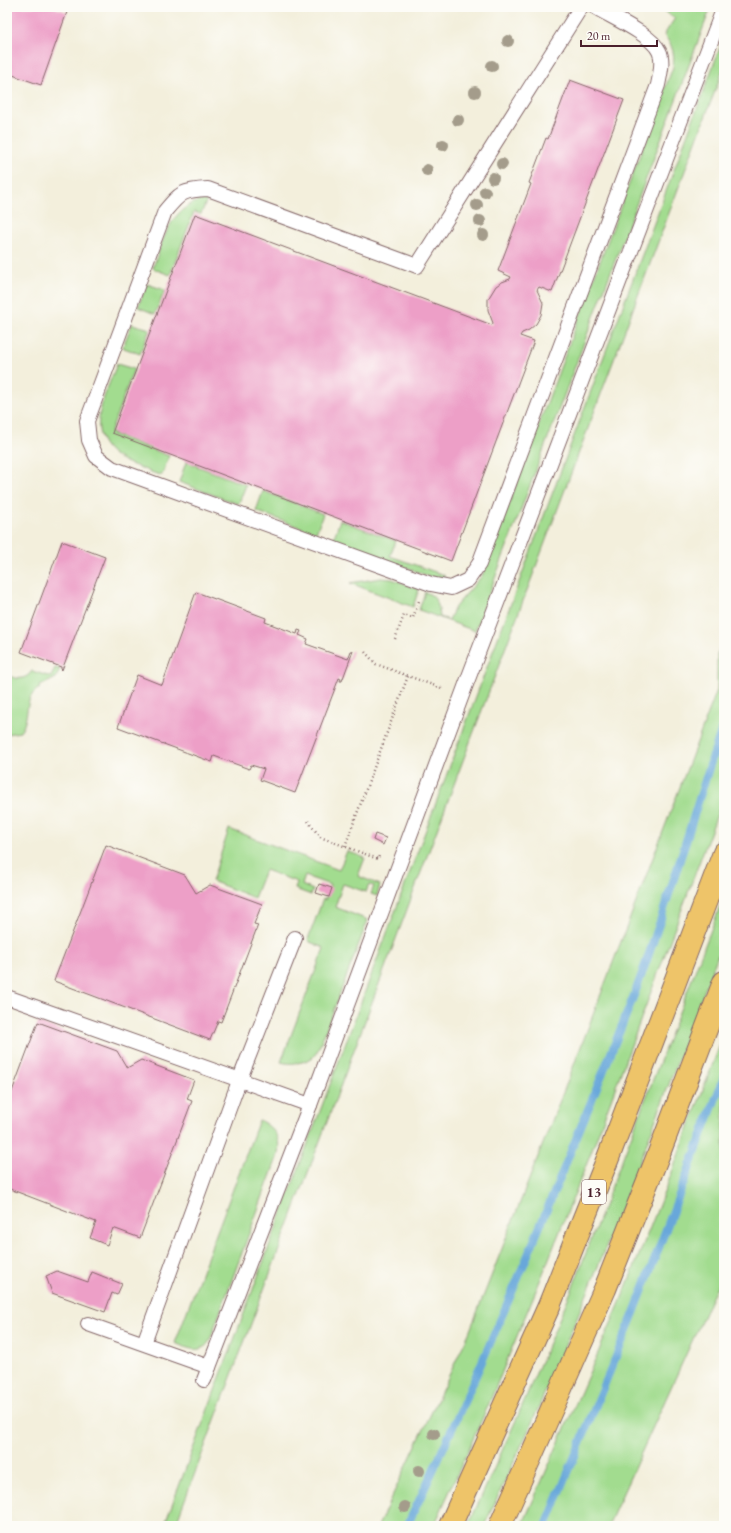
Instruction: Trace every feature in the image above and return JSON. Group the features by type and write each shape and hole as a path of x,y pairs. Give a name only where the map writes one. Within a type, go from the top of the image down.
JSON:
{"main road":[{"name":"13","path":"450,1526 549,1306 614,1143 724,853"},
{"path":"500,1526 602,1296 664,1142 724,982"}],"lane":[{"path":"581,7 417,266 208,189 189,190 177,197 165,211 87,421 89,440 96,456 112,468 431,584 451,588 468,580 478,564 658,85 661,66 660,52 650,39 595,7"},
{"path":"88,1324 144,1343 206,1373 310,1105 465,687 724,7"},
{"path":"144,1343 239,1081 295,938"},
{"path":"7,997 239,1081 310,1105"}],"path":[{"path":"395,639 404,615 413,618 415,611"},
{"path":"365,652 376,664 442,688 439,695"},
{"path":"345,846 408,676"},
{"path":"308,821 320,837 378,859 381,851"}],"green space":[{"path":"657,7 711,7 475,631 419,610 425,592 432,596 437,602 440,617 449,620 455,607 482,576 673,67 673,50 664,35 675,18"},
{"path":"724,37 724,67 175,1526 164,1526"},
{"path":"201,200 207,200 201,214 194,212 170,275 154,269 153,267 165,236 175,218 190,205"},
{"path":"147,284 165,290 155,314 138,307"},
{"path":"132,324 150,329 140,354 124,348 123,346"},
{"path":"117,364 134,369 110,433 169,456 162,475 133,465 116,456 105,446 100,434 99,421 101,408 105,393"},
{"path":"186,462 246,485 239,503 238,504 179,482"},
{"path":"263,491 323,514 316,533 256,511"},
{"path":"340,520 396,541 390,556 444,575 444,578 431,577 333,540"},
{"path":"381,578 392,579 419,589 413,607 350,583"},
{"path":"724,636 724,796 591,1153 488,1406 434,1526 378,1526 469,1333 575,1062 717,690 717,655"},
{"path":"55,668 60,669 56,678 40,686 40,688 34,692 31,697 25,721 20,732 7,734 7,675 14,678 24,678 32,671 51,677"},
{"path":"229,829 339,870 347,851 365,858 358,876 380,885 377,896 371,894 374,886 369,885 366,892 343,884 335,907 368,920 321,1043 313,1057 306,1061 293,1063 281,1062 324,948 310,942 308,939 323,899 325,900 330,885 305,876 302,885 313,890 311,895 295,889 297,882 265,870 254,898 212,881"},
{"path":"724,896 724,939 637,1169 587,1294 531,1425 484,1526 468,1526 516,1420 572,1289"},
{"path":"724,1034 724,1271 608,1526 522,1526 619,1305 669,1180"},
{"path":"259,1120 270,1127 276,1135 279,1145 277,1158 209,1342 202,1348 189,1348 175,1343"}],"building":[{"path":"7,7 53,7 67,12 41,85 7,73"},
{"path":"570,80 624,100 552,292 539,287 537,290 543,303 541,315 536,324 520,336 534,341 451,561 112,433 195,214 492,325 493,323 488,310 488,299 496,286 510,279 511,277 498,271 531,184 529,183 546,138 548,139"},
{"path":"62,541 105,557 62,670 61,667 21,652"},
{"path":"196,592 266,618 265,622 297,634 298,630 301,631 299,635 308,639 306,644 348,659 351,651 353,651 342,681 340,681 341,679 339,678 295,793 260,780 264,769 251,765 249,769 214,756 212,762 118,727 137,675 162,685"},
{"path":"375,834 386,838 383,845 373,840"},
{"path":"106,845 185,875 196,893 210,885 262,904 254,924 258,925 221,1022 218,1021 210,1040 54,981"},
{"path":"319,884 332,888 329,897 316,893"},
{"path":"38,1022 117,1051 127,1068 141,1060 194,1080 187,1099 192,1101 140,1238 113,1228 107,1245 90,1238 96,1222 7,1188 7,1105"},
{"path":"57,1271 88,1282 92,1272 122,1284 117,1295 112,1293 105,1312 52,1293 46,1276"}],"waterway":[{"path":"407,1526 474,1381 557,1185 629,1008 659,924 724,722"},
{"path":"546,1526 634,1313 724,1077"}]}
